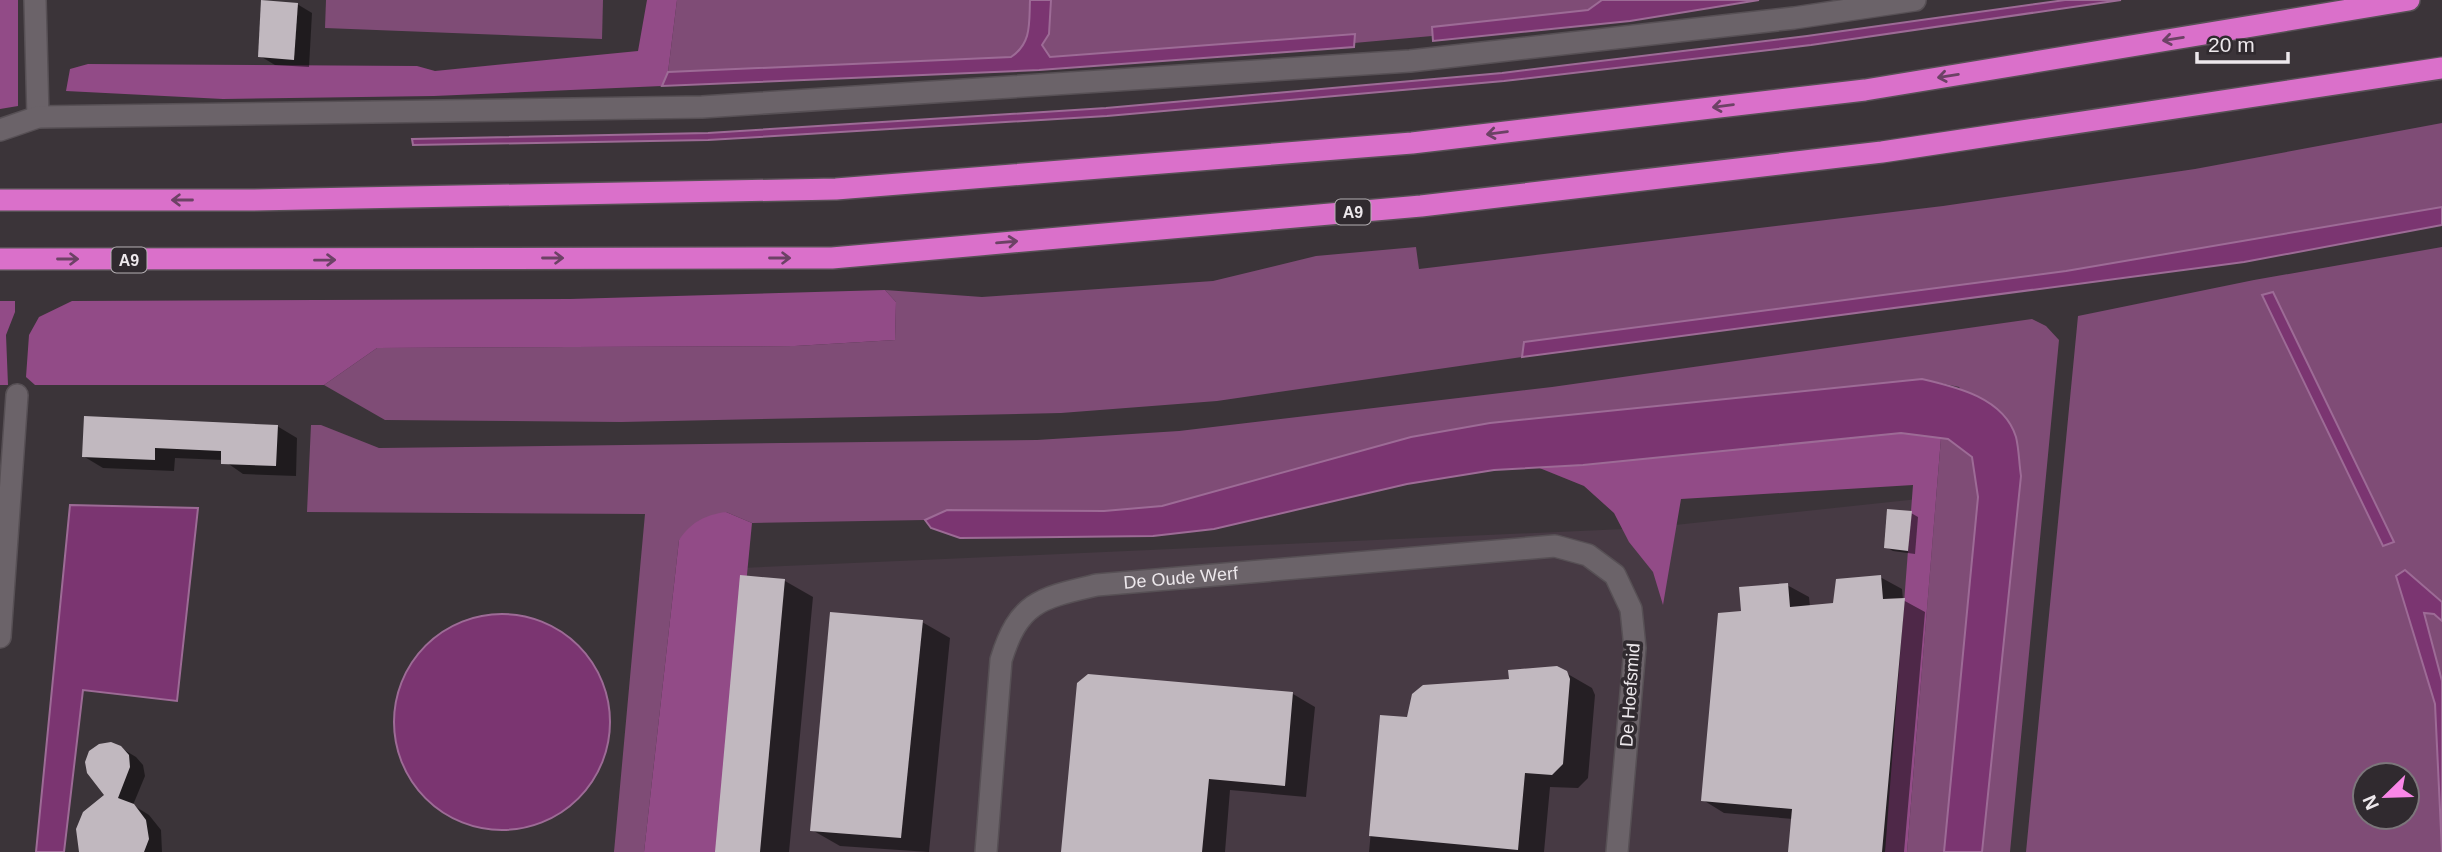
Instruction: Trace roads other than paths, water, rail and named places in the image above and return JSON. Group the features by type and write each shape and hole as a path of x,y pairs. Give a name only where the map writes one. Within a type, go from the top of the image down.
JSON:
{"highway":[{"path":"0,200 250,200 836,189 1412,143 1865,90 2409,0"},
{"name":"A9","path":"0,259 832,258 1421,206 1882,152 2442,68"}],"street":[{"path":"35,0 37,117"},
{"path":"0,130 37,117 702,107 1410,61 1794,18 1915,0"},
{"path":"0,637 17,395"},
{"name":"De Oude Werf","path":"986,852 1002,660 1008,638 1026,609 1061,593 1097,585 1555,546 1588,555"},
{"name":"De Hoefsmid","path":"1588,555 1615,575 1631,609 1635,648 1618,852"}]}
